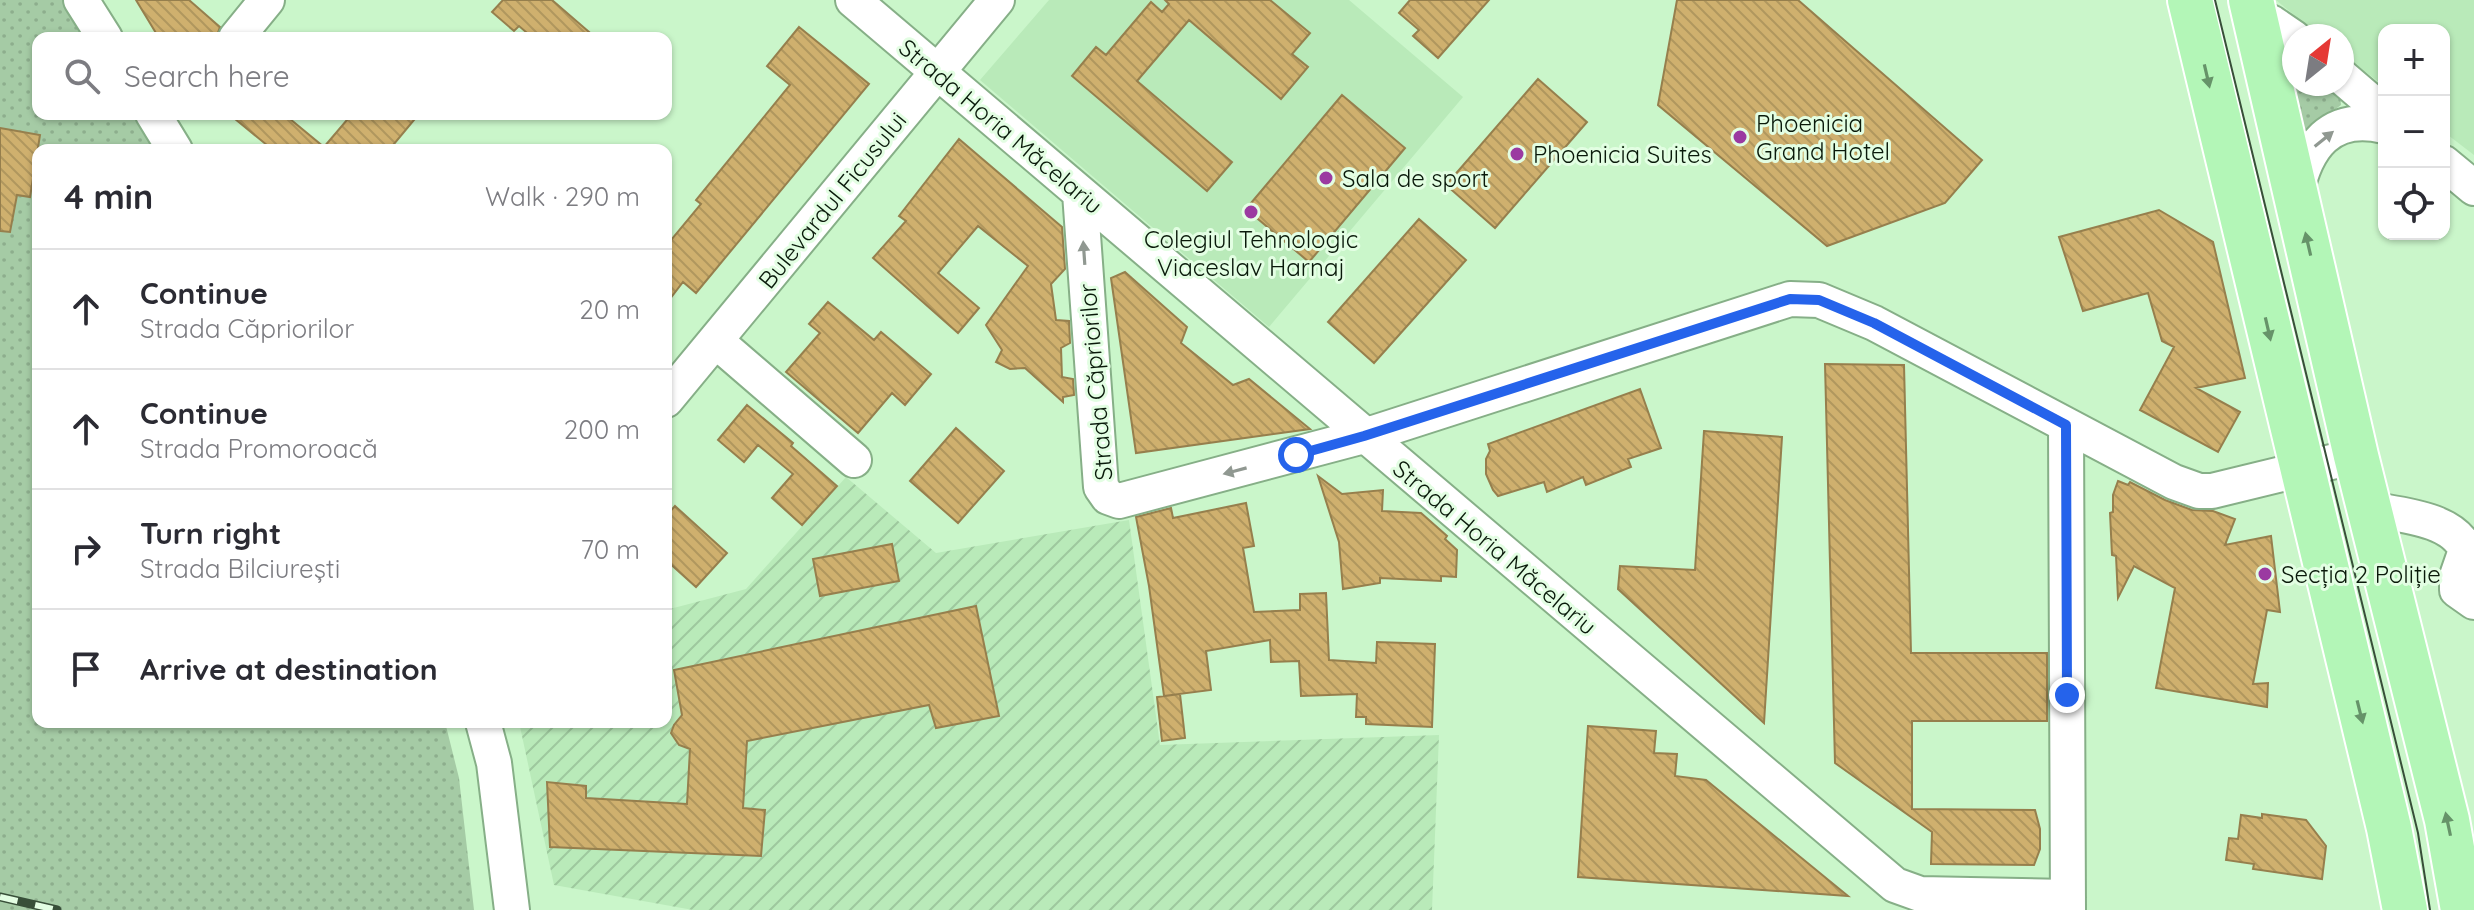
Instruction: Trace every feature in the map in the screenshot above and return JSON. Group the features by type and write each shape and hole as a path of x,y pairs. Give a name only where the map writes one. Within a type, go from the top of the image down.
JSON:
{"main road":[{"path":"2190,0 2392,840 2404,907"},
{"path":"2253,8 2356,456 2444,807 2463,905"}],"street":[{"path":"81,0 101,32"},
{"path":"241,32 267,0"},
{"name":"Strada Horia Măcelariu","path":"853,0 1895,885 1920,894 2068,904"},
{"name":"Bulevardul Ficusului","path":"672,393 997,0"},
{"path":"2253,8 2282,29"},
{"path":"2354,87 2378,108"},
{"path":"2296,194 2303,166 2321,139 2343,126 2357,123 2378,125"},
{"path":"2450,168 2474,188"},
{"name":"Strada Căpriorilor","path":"1080,193 1101,487 1108,497 1119,501 1364,436 1790,299 1819,300 1874,323 2174,482 2199,491 2227,489 2356,456"},
{"path":"716,341 854,460"},
{"path":"2066,425 2068,904"},
{"path":"2370,509 2424,521 2457,536 2466,550 2457,576 2457,590 2474,602"},
{"path":"485,728 494,763 512,910"}],"shaded area":[{"path":"0,0 65,0 84,32 32,32 32,120 138,120 152,144 32,144 32,728 446,728 459,778 474,910 0,910"},
{"name":"Colegiul Tehnologic Viaceslav Harnaj","path":"1049,0 1349,0 1463,97 1269,327 980,80"},
{"path":"2276,0 2474,0 2474,155 2450,137 2450,24 2378,24 2378,81 2354,63 2354,24 2305,24"},
{"path":"2290,96 2340,96 2341,105 2298,137"},
{"path":"846,477 936,553 1129,520 1160,745 1439,735 1432,910 693,910 554,885 520,728 672,728 672,608 746,589"}],"building":[{"path":"136,0 189,0 220,27 218,32 155,32"},
{"path":"503,0 552,0 589,32 526,32 519,26 514,31 492,12"},
{"path":"1165,0 1270,0 1310,33 1292,54 1308,67 1281,99 1189,20 1137,81 1232,162 1207,191 1072,76 1096,47 1106,55 1151,2 1162,12 1169,4"},
{"path":"1410,0 1489,0 1438,58 1413,36 1419,30 1399,13"},
{"path":"1677,0 1798,0 1982,160 1945,203 1827,246 1658,105"},
{"path":"799,27 869,84 696,293 683,282 672,296 672,239 701,204 696,200 790,85 767,66"},
{"name":"Phoenicia Suites","path":"1538,79 1587,122 1495,228 1446,185"},
{"name":"Sala de sport","path":"1342,95 1405,148 1309,262 1246,209"},
{"path":"236,120 291,120 320,144 266,144"},
{"path":"347,120 414,120 394,144 327,144"},
{"path":"0,128 40,135 39,144 32,144 30,197 17,195 10,232 0,231"},
{"path":"959,139 1062,227 1065,269 1051,284 1056,320 1069,321 1070,343 1061,348 1062,377 1073,379 1074,395 1063,397 1063,402 1025,368 1010,369 996,362 1002,350 986,325 1028,266 978,226 938,273 979,308 958,333 873,258 906,221 899,216"},
{"path":"2159,210 2213,242 2245,378 2196,388 2240,412 2218,452 2140,410 2174,347 2162,341 2148,293 2083,311 2059,237"},
{"path":"1419,219 1466,260 1374,363 1328,322"},
{"path":"1125,272 1187,327 1181,343 1233,385 1249,379 1310,429 1136,453 1111,278"},
{"path":"828,302 874,340 881,332 931,374 905,405 892,393 858,433 786,372 820,333 809,324"},
{"path":"1825,364 1904,365 1911,653 2047,653 2047,721 1912,721 1912,809 2035,810 2040,829 2040,849 2034,865 1931,864 1932,832 1835,763"},
{"path":"1640,389 1661,448 1628,459 1631,467 1586,485 1583,477 1547,492 1544,482 1498,496 1493,490 1486,474 1486,459 1490,451 1488,444"},
{"path":"747,405 793,443 791,446 837,486 802,525 772,498 793,474 758,445 744,462 718,440"},
{"path":"956,428 1004,471 958,523 910,481"},
{"path":"1704,431 1782,437 1764,723 1618,589 1620,566 1695,570"},
{"path":"1318,476 1342,494 1383,490 1382,511 1421,513 1447,536 1445,539 1457,550 1456,577 1441,576 1441,581 1380,578 1380,583 1343,589 1339,542"},
{"path":"2118,481 2128,485 2130,482 2192,510 2213,511 2235,519 2225,545 2271,536 2280,612 2267,610 2253,684 2268,683 2267,707 2156,688 2175,588 2134,566 2118,598 2110,513 2113,512 2113,495"},
{"path":"1246,503 1254,546 1243,548 1254,612 1300,610 1300,594 1326,593 1329,660 1376,663 1377,642 1435,644 1432,727 1366,724 1366,717 1356,717 1357,694 1301,696 1299,661 1271,662 1270,640 1206,651 1211,690 1164,696 1136,517 1171,508 1173,518"},
{"path":"675,506 727,553 696,587 672,565 672,509"},
{"path":"892,544 899,581 820,596 813,559"},
{"path":"976,606 999,716 936,728 929,705 747,741 743,808 765,810 761,856 550,847 547,782 586,786 586,798 687,804 690,749 679,745 671,733 682,715 674,670"},
{"path":"1180,694 1185,738 1162,741 1157,697"},
{"path":"1588,726 1656,731 1654,753 1677,754 1675,776 1706,780 1848,896 1578,877"},
{"path":"2262,814 2306,820 2326,846 2322,879 2253,869 2254,864 2226,860 2229,838 2238,839 2241,815 2262,818"}],"tram line":[{"path":"2215,0 2418,833 2430,910"}],"railway":[{"path":"0,897 57,910"}],"place":[{"name":"Phoenicia Grand Hotel","path":"1740,137"},
{"name":"Phoenicia Suites","path":"1517,154"},
{"name":"Sala de sport","path":"1326,178"},
{"name":"Colegiul Tehnologic Viaceslav Harnaj","path":"1251,212"},
{"name":"Secția 2 Poliție","path":"2265,574"}],"route":[{"path":"1296,455 1790,299 1819,300 1874,323 2066,425 2067,695"}]}
